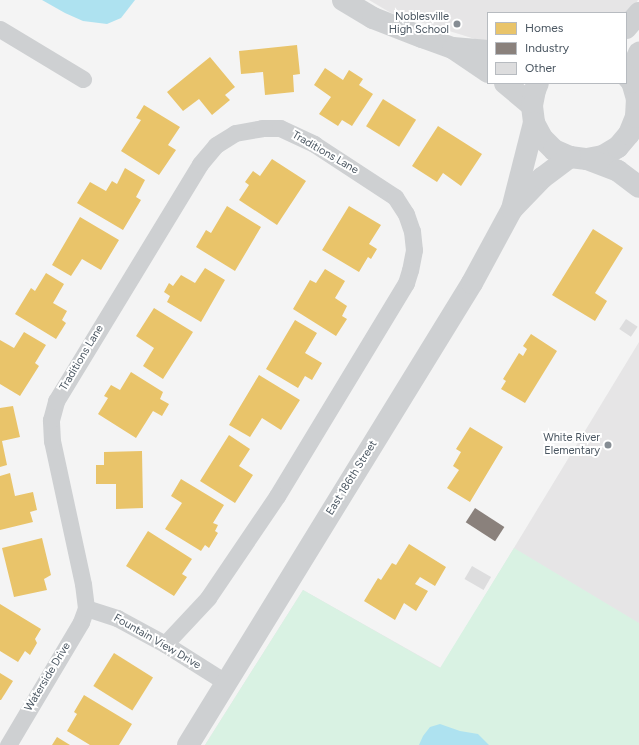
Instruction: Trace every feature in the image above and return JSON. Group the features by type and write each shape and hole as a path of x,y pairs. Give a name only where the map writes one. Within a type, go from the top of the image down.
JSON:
{"street":[{"path":"344,0 373,18 453,48 487,71"},
{"path":"627,27 639,14"},
{"path":"0,29 83,79"},
{"path":"453,48 487,52"},
{"path":"578,158 603,156 618,147 638,123 637,99 629,78 639,53"},
{"path":"506,84 533,115 542,138 554,150 618,172 639,187"},
{"name":"East 186th Street","path":"512,209 533,115 535,90 538,84"},
{"name":"Traditions Lane","path":"86,608 83,584 52,441 50,420 56,401 200,164 216,145 235,133 262,128 280,128 299,136 395,196 406,214 412,231 414,250 410,270 406,283 277,496 208,598 165,644"},
{"name":"East 186th Street","path":"188,745 468,290 512,209 542,178 578,158"},
{"name":"Fountain View Drive","path":"86,608 117,618 165,644 226,682"},
{"name":"Waterside Drive","path":"8,745 81,622 86,608"}],"shaded area":[{"name":"Noblesville High School","path":"369,0 638,0 631,13 487,12 487,43 391,13"},
{"name":"White River Elementary","path":"639,342 639,745 205,745 303,590 441,668"}],"green space":[{"name":"White River Elementary","path":"514,548 639,623 639,745 205,745 303,590 440,668"}],"water":[{"path":"42,0 135,0 121,18 107,24 83,21"},
{"path":"440,724 460,731 478,734 489,745 419,745 423,736 430,727"}],"building: Homes":[{"path":"297,45 300,74 293,75 294,92 265,95 263,72 241,74 239,51"},
{"path":"210,57 235,87 225,95 230,100 212,115 199,99 183,111 167,92"},
{"path":"325,68 343,80 349,70 363,79 359,85 373,94 352,126 342,120 338,126 319,114 331,97 314,85"},
{"path":"383,99 416,120 399,147 366,126"},
{"path":"144,105 180,127 168,145 176,150 159,175 121,151 141,120 136,118"},
{"path":"438,126 482,154 461,186 443,173 437,182 412,166"},
{"path":"272,159 306,181 277,225 239,200 249,185 245,182 253,171 260,176"},
{"path":"125,168 145,180 136,197 141,200 123,230 77,203 90,182 106,191 112,181 117,184"},
{"path":"227,206 261,227 235,271 196,247 206,230 211,233"},
{"path":"349,206 381,225 369,244 377,249 371,259 368,257 359,272 322,250"},
{"path":"80,217 119,240 101,270 82,259 71,276 52,265"},
{"path":"593,229 623,248 595,293 607,301 595,321 552,295"},
{"path":"205,268 225,280 201,322 167,302 170,296 164,292 169,283 173,286 181,275 195,283"},
{"path":"325,269 345,281 335,298 347,306 342,316 347,319 336,336 293,309 310,280 316,283"},
{"path":"46,273 64,284 53,303 67,311 62,320 66,323 56,339 15,314 31,288 35,291"},
{"path":"154,308 193,332 163,379 143,366 154,348 136,336"},
{"path":"295,320 317,333 305,353 322,363 312,380 305,376 298,388 266,369"},
{"path":"24,332 46,345 35,363 39,366 20,396 0,384 0,340 14,348"},
{"path":"531,334 557,351 525,403 501,389 506,381 503,379 519,353 523,356 527,349 523,346"},
{"path":"131,372 163,392 160,399 169,404 162,416 153,411 136,438 98,414 108,398 104,396 111,385 120,390"},
{"path":"259,375 300,400 281,430 262,418 250,437 229,425"},
{"path":"13,406 20,437 2,441 7,465 0,467 0,408"},
{"path":"470,427 503,447 470,502 447,488 459,470 453,466 461,452 456,449"},
{"path":"229,435 250,449 239,466 253,475 235,503 200,481"},
{"path":"142,451 143,508 116,509 116,484 96,484 96,465 104,465 104,452"},
{"path":"10,473 15,496 33,492 37,510 30,512 33,522 0,530 0,476"},
{"path":"181,479 224,505 213,523 218,525 215,531 218,533 209,548 205,545 201,551 165,529 182,503 171,496"},
{"path":"148,531 192,559 182,574 187,577 174,596 126,566"},
{"path":"42,538 51,575 44,579 47,590 14,597 2,548"},
{"path":"409,544 446,567 435,586 420,577 415,584 428,591 416,611 404,603 395,620 364,601 378,578 381,580 392,563 396,565"},
{"path":"0,604 41,629 35,639 37,643 30,655 25,651 18,662 0,651"},
{"path":"114,653 153,677 132,710 93,686"},
{"path":"0,673 13,681 1,700 0,700"},
{"path":"84,695 132,724 119,745 90,745 67,731 77,714 74,712"},
{"path":"57,737 70,745 52,745"}],"building: Industry":[{"path":"475,508 504,527 495,541 466,522"}],"building: Other":[{"path":"626,319 638,327 631,337 619,329"},
{"path":"472,566 491,577 484,590 464,579"}],"place":[{"name":"Noblesville High School","path":"457,24"},
{"name":"White River Elementary","path":"608,445"}]}
